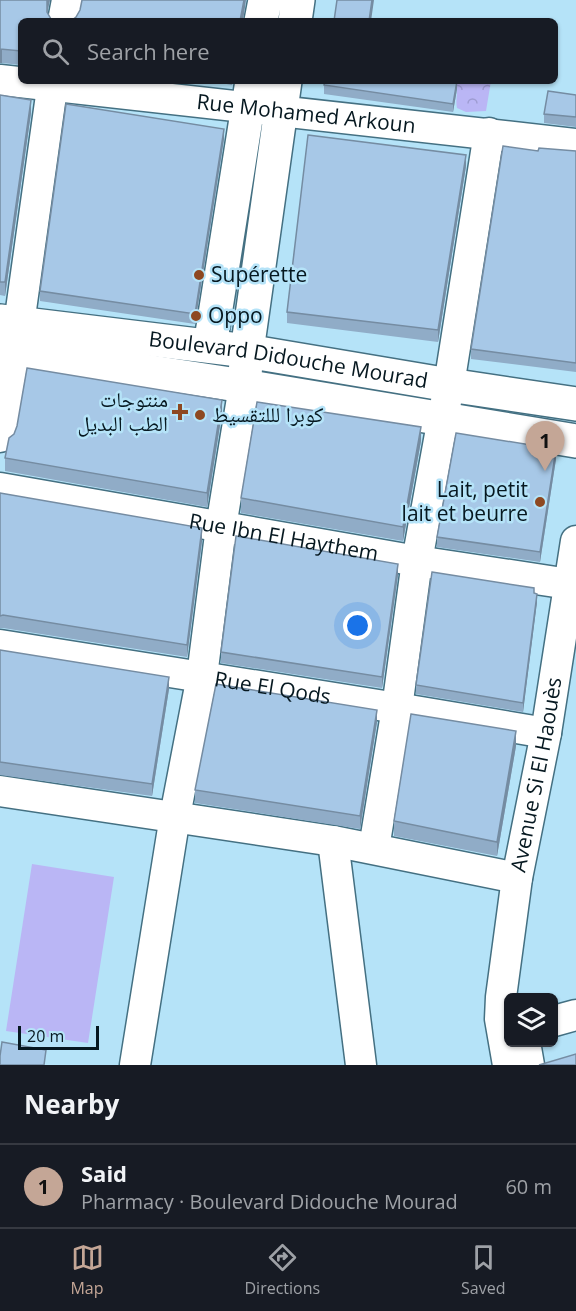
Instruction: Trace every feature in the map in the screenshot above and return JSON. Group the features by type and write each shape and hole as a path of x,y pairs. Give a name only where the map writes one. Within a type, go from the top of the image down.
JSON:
{"main road":[{"path":"262,18 265,0"},
{"path":"295,18 298,0"},
{"path":"210,346 250,94"},
{"path":"244,386 283,96"},
{"name":"Boulevard Didouche Mourad","path":"8,336 210,346 576,404"},
{"name":"Boulevard Didouche Mourad","path":"8,336 244,386 576,441"}],"street":[{"path":"64,18 67,0"},
{"name":"Rue Mohamed Arkoun","path":"0,80 18,81"},
{"path":"0,437 8,336 52,84"},
{"name":"Rue Mohamed Arkoun","path":"52,84 283,96 489,134 576,144"},
{"path":"374,848 397,708 417,561 449,385 489,134"},
{"path":"135,1065 175,816 202,676 221,527 244,386"},
{"name":"Rue Ibn El Haythem","path":"0,488 417,561 569,584"},
{"name":"Avenue Si El Haouès","path":"511,1052 500,1018 511,985 517,878 546,733 576,541"},
{"name":"Rue El Qods","path":"0,645 546,733"},
{"path":"0,790 333,840 517,878"},
{"path":"333,840 361,1065"},
{"path":"558,1020 576,1015"}],"green space":[{"path":"456,84 490,84 486,111 466,112 457,108"},
{"path":"32,864 114,877 88,1043 6,1031"}],"building":[{"path":"0,0 47,0 47,12 50,18 18,18 18,51 0,49"},
{"path":"82,0 244,0 241,18 75,18 80,10"},
{"path":"337,0 372,0 369,18 334,18"},
{"path":"324,84 456,84 453,104"},
{"path":"548,91 576,95 576,117 544,114"},
{"path":"0,95 31,100 5,282 0,282"},
{"path":"66,104 224,129 195,314 40,291"},
{"path":"308,135 466,155 438,330 287,312"},
{"path":"503,146 538,151 539,148 576,151 576,363 471,349"},
{"path":"27,368 222,400 207,493 5,458 9,438 14,434 17,426"},
{"path":"257,402 421,427 403,527 241,498"},
{"path":"456,433 556,449 540,552 437,537"},
{"path":"0,493 202,528 187,645 0,616"},
{"path":"236,536 398,564 382,677 221,652"},
{"path":"432,572 534,588 534,593 537,594 523,703 416,685"},
{"path":"0,650 169,677 152,784 0,762"},
{"path":"216,684 377,710 360,816 195,790"},
{"path":"411,714 516,731 497,842 394,821"},
{"path":"2,1042 46,1050 44,1065 0,1065"},
{"path":"576,1054 576,1065 539,1065"}],"place":[{"name":"Supérette","path":"199,275"},
{"name":"Oppo","path":"196,316"},
{"name":"منتوجات الطب البديل","path":"180,412"},
{"name":"كوبرا لللتقسيط","path":"200,415"},
{"name":"Said","path":"545,471"},
{"name":"Lait, petit lait et beurre","path":"540,502"}]}
